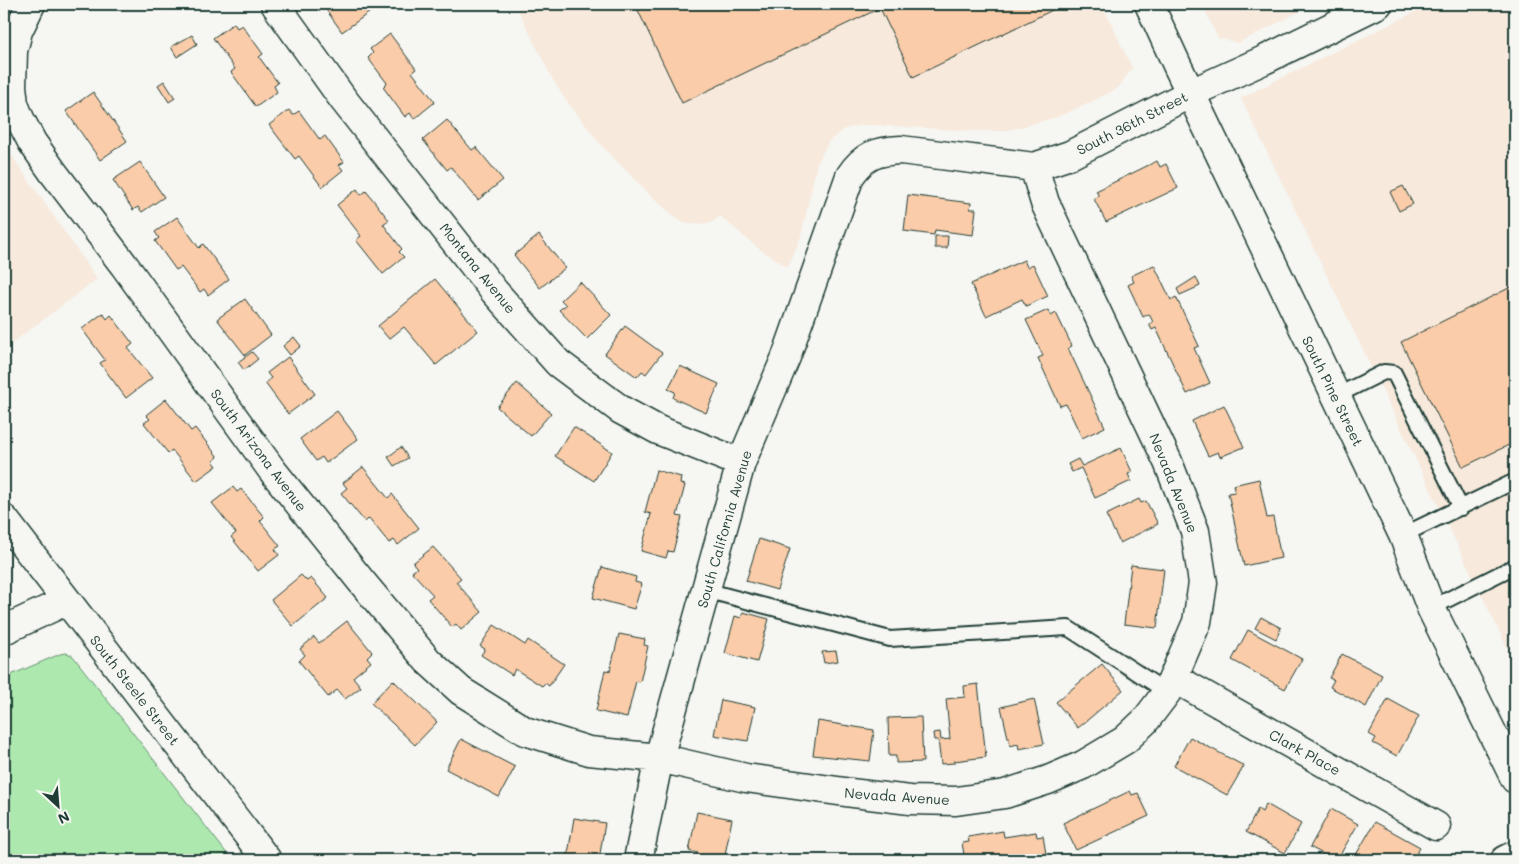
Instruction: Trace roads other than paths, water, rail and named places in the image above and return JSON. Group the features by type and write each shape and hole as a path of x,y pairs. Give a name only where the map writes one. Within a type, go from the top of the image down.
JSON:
{"street":[{"name":"South Arizona Avenue","path":"31,4 18,31 12,86 14,104 32,142 124,265 272,470 361,581 428,661 461,691 525,731 588,751 659,758"},
{"name":"Montana Avenue","path":"275,4 343,99 494,292 558,363 628,414 658,430 741,463"},
{"name":"South Pine Street","path":"1149,4 1403,535 1431,608 1509,750 1515,779"},
{"name":"South 36th Street","path":"869,156 887,150 901,150 1034,167 1070,155 1191,94 1378,4"},
{"name":"South California Avenue","path":"638,860 659,758 741,463 786,357 850,176 855,168 869,156"},
{"name":"Nevada Avenue","path":"659,758 756,780 900,799 956,801 1005,794 1048,780 1083,765 1125,740 1145,720 1170,685 1197,622 1203,583 1195,531 1168,462 1045,203 1034,167"},
{"name":"South Steele Street","path":"4,519 267,860"},
{"path":"4,630 66,601"},
{"name":"Clark Place","path":"1170,685 1436,826"},
{"path":"1506,860 1515,856"}],"lane":[{"path":"1336,396 1384,372 1394,373 1461,508"},
{"path":"1403,535 1515,481"},
{"path":"1431,608 1515,566"},
{"path":"706,590 890,638 1068,628 1170,685"}]}
